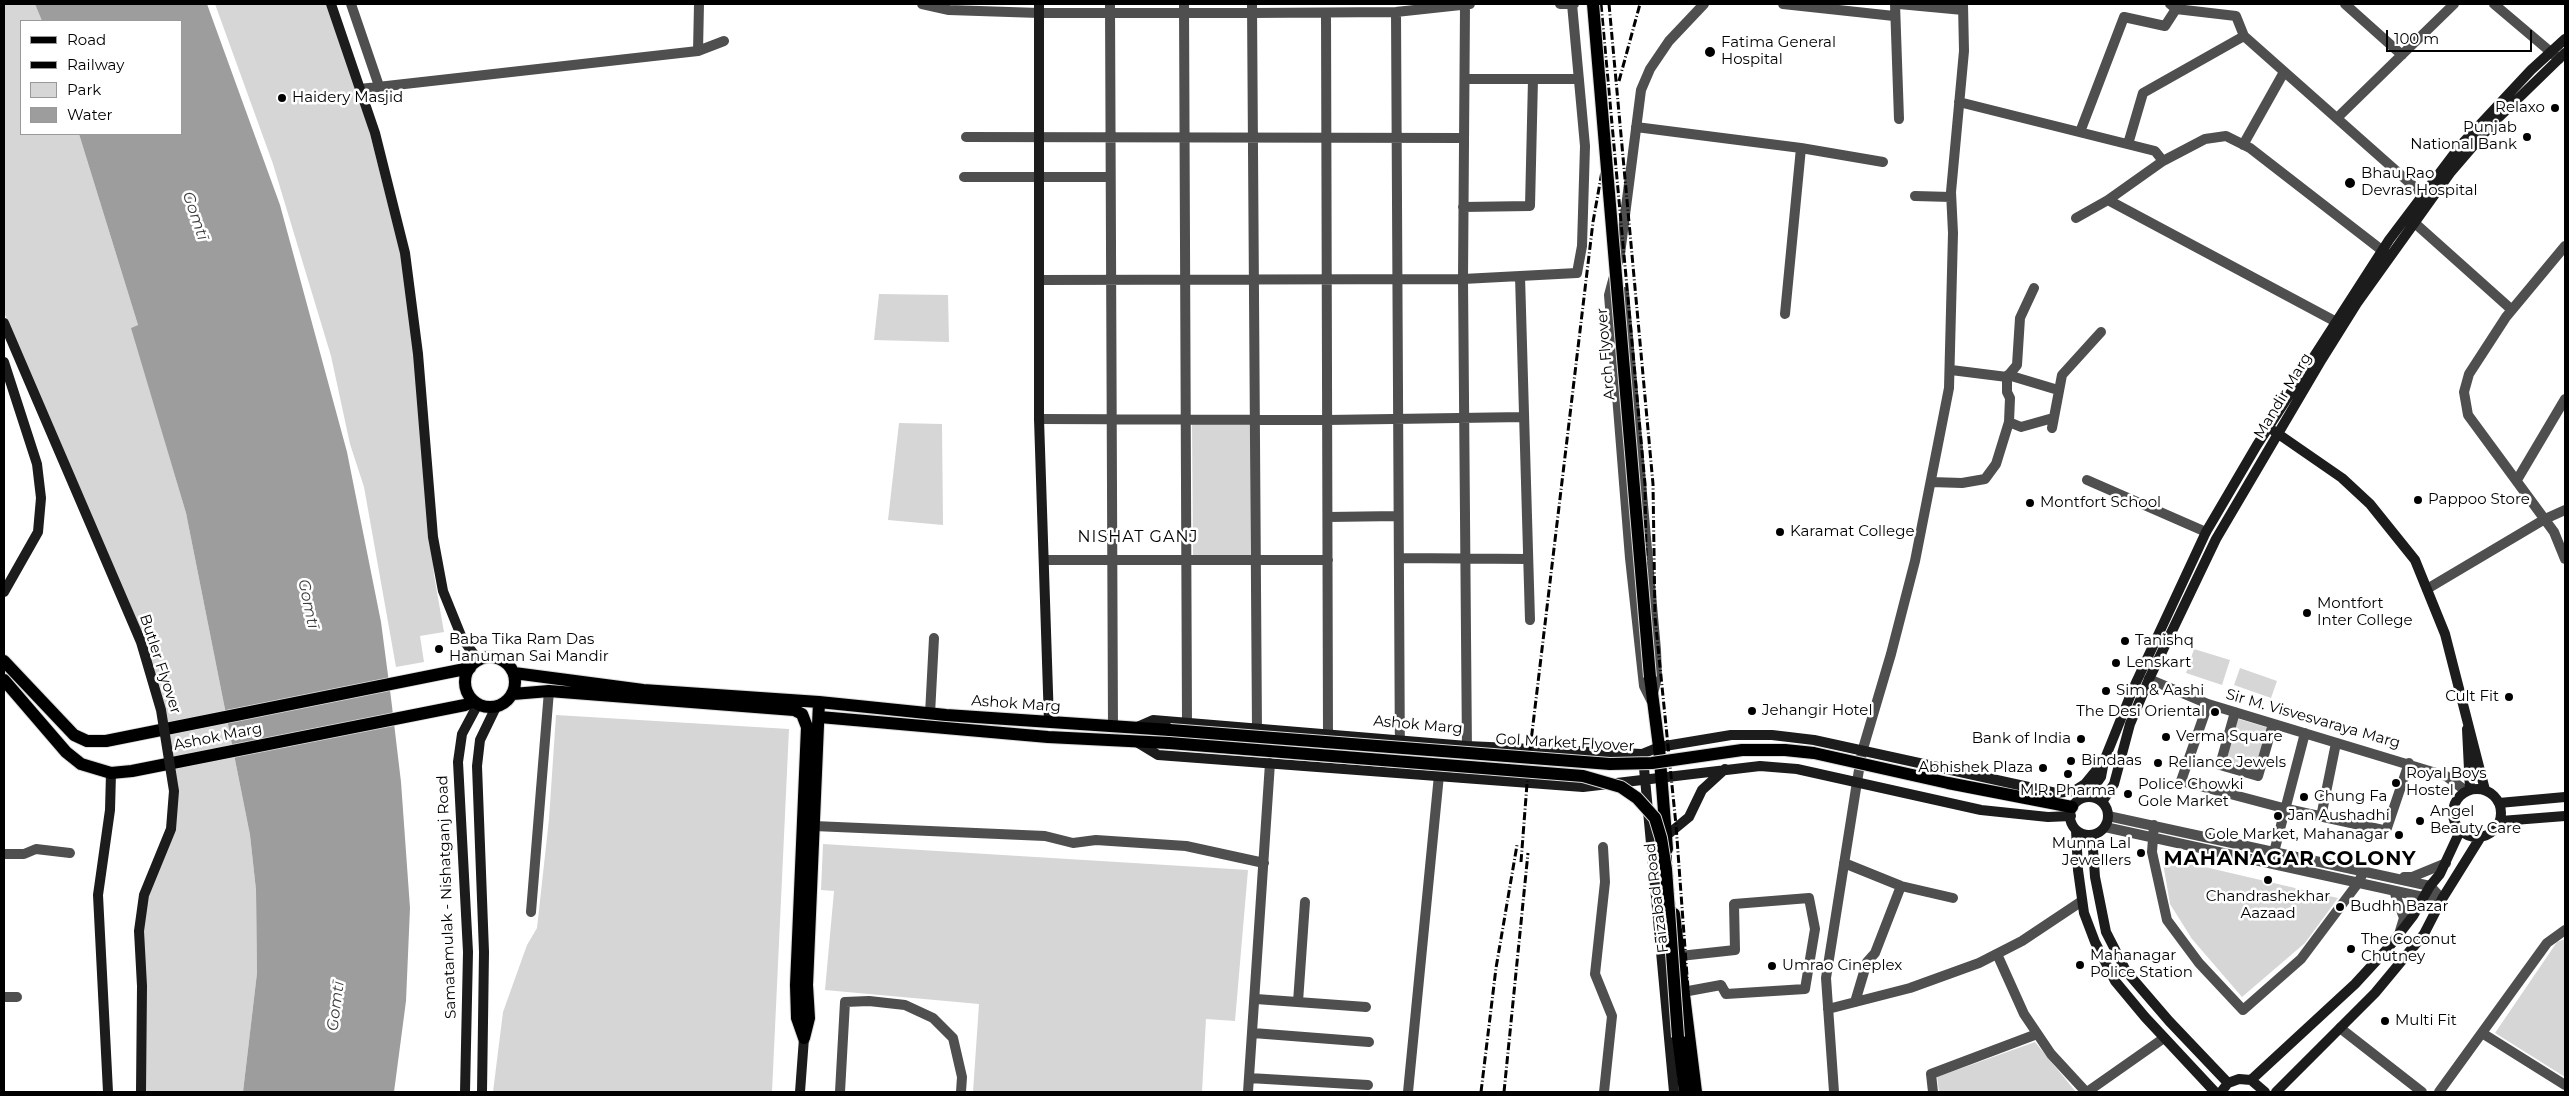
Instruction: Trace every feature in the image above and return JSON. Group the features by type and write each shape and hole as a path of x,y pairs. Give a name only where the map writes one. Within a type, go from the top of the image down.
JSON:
{"main road":[{"name":"Arch Flyover","path":"1592,4 1651,701"},
{"path":"488,657 499,659 508,664 514,673 516,684 513,694 506,702 496,707 487,708 476,703 466,689 467,674 474,664 488,657"},
{"name":"Ashok Marg","path":"4,661 74,734 87,741 128,738 448,672 474,664"},
{"name":"Ashok Marg","path":"514,673 643,690 819,702 930,714 1113,727 1135,735"},
{"name":"Ashok Marg","path":"4,680 66,752 81,764 111,773 132,771 476,703"},
{"path":"513,694 549,691 794,710 802,714 807,727 796,1018 804,1038"},
{"name":"Faizabad Road","path":"1651,701 1659,747 1682,992 1696,1092"},
{"path":"804,1038 809,1018 806,985 820,717 819,702"},
{"name":"Ashok Marg","path":"820,717 1038,736 1135,735"},
{"path":"66,752 74,734"},
{"name":"Gol Market Flyover","path":"1135,735 1610,764 1652,762 1742,750 1785,750 1814,754 2056,804 2072,812"},
{"name":"Gol Market Flyover","path":"1169,737 1583,776 1621,787 1637,798 1655,818 1661,838 1666,869 1678,1037 1685,1092"}],"street":[{"path":"331,4 375,133 405,253 418,354 433,537 443,591 474,664"},
{"path":"351,4 380,86"},
{"path":"698,51 699,4"},
{"path":"922,4 949,10 994,8 1309,8 1326,13 1396,12 1461,5 1465,79 1463,279 1466,777"},
{"path":"1039,280 1463,279 1577,273 1582,246 1585,146 1573,4 1560,4"},
{"path":"1651,701 1644,686 1613,366 1609,295 1620,254 1641,90 1650,69 1669,41 1704,4"},
{"path":"1783,4 1894,16"},
{"path":"1895,4 1899,119"},
{"path":"1834,1092 1826,978 1857,782 1862,752 1892,654 1915,561 1932,482 1951,370 1953,233 1950,197 1964,51 1963,8 1899,4"},
{"path":"2346,4 2402,55"},
{"path":"2337,118 2454,4"},
{"path":"2427,197 2493,123 2562,56 2550,52 2494,4"},
{"path":"2080,132 2124,17 2165,26 2173,6 2236,16 2244,36 2427,197"},
{"path":"1040,8 1039,419 1049,722"},
{"path":"1110,8 1113,727"},
{"path":"1184,8 1187,723"},
{"path":"1252,9 1257,729"},
{"path":"1396,12 1400,772"},
{"path":"1326,13 1328,734"},
{"path":"2128,144 2142,93 2244,36"},
{"path":"2215,1092 2164,1038 2115,981 2095,942 2082,901 2076,830 2072,812 2077,802 2087,798 2101,776 2104,761 2133,689 2206,532 2268,427 2340,324 2386,253 2427,197 2460,146 2550,52 2565,39"},
{"path":"360,89 698,51 724,41"},
{"path":"2243,145 2284,72"},
{"path":"1465,79 1579,79"},
{"path":"1463,206 1530,206 1533,79"},
{"path":"1959,102 2155,151 2163,161"},
{"path":"1636,127 1801,148 1883,162"},
{"path":"966,137 1039,139 1396,136 1464,138"},
{"path":"2076,218 2108,200 2163,161 2205,139 2226,136 2243,145 2386,253"},
{"path":"1785,314 1801,148"},
{"path":"964,177 1110,178"},
{"path":"1914,196 1950,197"},
{"path":"2108,200 2340,324"},
{"path":"2411,219 2512,310"},
{"path":"2565,246 2512,310 2469,374 2464,392 2468,415 2554,532 2565,559"},
{"path":"1620,254 1658,678 1651,701"},
{"path":"1520,276 1530,620"},
{"path":"1932,482 1962,483 1985,479 1996,464 2010,422 2010,398 2007,392 2008,376 2017,365 2020,318 2034,288"},
{"name":"Butler Flyover","path":"4,323 141,642 161,710 174,791 171,829 144,895 139,931 142,986 141,1092"},
{"name":"Mandir Marg","path":"2102,802 2114,784 2130,724 2149,679 2216,539 2340,324"},
{"path":"2010,422 2021,427 2052,423 2062,375 2101,332"},
{"path":"4,362 36,464 42,498 38,532 4,592"},
{"path":"1951,370 2008,376 2058,390"},
{"path":"2517,480 2565,399"},
{"path":"1039,419 1328,420 1524,417"},
{"path":"2268,427 2342,478 2370,504 2415,560 2446,634 2485,790 2499,802 2501,821 2493,833 2480,838 2473,838 2460,831 2453,817 2453,810 2455,802 2468,791 2485,790"},
{"path":"2087,480 2206,532"},
{"path":"2427,589 2545,519 2565,510"},
{"path":"1328,517 1398,516"},
{"path":"1398,558 1528,559"},
{"path":"1045,560 1328,560"},
{"path":"930,714 934,638"},
{"name":"Sir M. Visvesvaraya Marg","path":"2149,679 2208,704 2409,763 2446,776 2468,791"},
{"path":"531,912 549,691"},
{"name":"Samatamulak - Nishatganj Road","path":"465,1092 468,952 458,762 462,734 476,703"},
{"path":"2208,704 2181,781 2287,809 2385,829 2409,763"},
{"path":"482,1092 485,1039 478,766 480,740 496,707"},
{"path":"2235,712 2220,766 2258,776 2273,724"},
{"path":"2468,718 2468,791"},
{"name":"Ashok Marg","path":"1642,754 1467,746 1153,720 1135,735 1158,755 1582,786 1760,766 1797,769 1981,810 2048,817 2072,812"},
{"path":"2272,864 2305,734"},
{"path":"1642,754 1659,747 1731,735 1772,735 1814,740 2056,793 2074,791 2086,784 2104,761"},
{"path":"2321,817 2336,743"},
{"path":"1512,782 1514,748"},
{"path":"1554,750 1554,784"},
{"name":"Faizabad Road","path":"1642,754 1646,778 1674,1092"},
{"path":"1248,1092 1256,999 1270,763"},
{"path":"1666,836 1689,817 1702,790 1725,769"},
{"path":"108,1092 98,894 110,810 111,773"},
{"path":"1408,1092 1439,775"},
{"path":"2499,802 2565,797"},
{"path":"2076,830 2092,835 2105,827 2108,816 2102,802 2087,798"},
{"path":"2108,816 2430,886 2442,898"},
{"path":"2501,821 2565,816"},
{"path":"2154,825 2152,852 2166,920 2199,964 2242,1010 2302,959 2358,883 2364,871"},
{"path":"814,826 1045,836 1073,843 1096,840 1186,846 1264,863"},
{"path":"2105,827 2423,897 2442,898"},
{"path":"2251,1080 2355,984 2399,934 2414,916 2423,897 2440,874 2460,831"},
{"path":"2092,835 2094,877 2106,932 2126,971 2169,1021 2228,1084"},
{"path":"2276,1092 2375,993 2424,934 2442,898 2480,838"},
{"path":"1604,847 1604,882 1595,974 1612,1016 1604,1092"},
{"path":"4,854 24,854 36,850 70,853"},
{"path":"2392,878 2412,877 2446,862"},
{"path":"1844,863 1901,886 1953,898"},
{"path":"1855,1002 1867,962 1875,952 1901,886"},
{"path":"2394,890 2404,918 2399,934"},
{"path":"1680,956 1735,950 1734,904 1809,898 1815,929 1805,989 1726,994 1721,985 1682,992"},
{"path":"1828,1010 1910,988 1979,963 2022,941 2082,901"},
{"path":"1298,1002 1305,902"},
{"path":"2438,1092 2547,943 2565,930"},
{"path":"1997,954 2024,1014 2050,1054 2087,1092 2164,1038"},
{"path":"1807,976 1826,978"},
{"path":"4,997 18,997"},
{"path":"1256,999 1366,1007"},
{"path":"840,1092 845,1002 869,1001 905,1005 933,1018 947,1031 954,1038 962,1077 961,1092"},
{"path":"2340,1028 2422,1092"},
{"path":"1253,1033 1369,1042"},
{"path":"2482,1033 2565,1085"},
{"path":"1933,1092 1930,1074 2037,1034"},
{"path":"800,1092 804,1038"},
{"path":"1249,1078 1368,1086"},
{"path":"2221,1092 2228,1084 2239,1079 2251,1080 2265,1092"}],"green space":[{"path":"4,4 35,4 42,20 20,20 20,135 79,135 138,325 132,328 186,513 250,835 256,890 257,973 243,1092 144,1092 139,918 175,807 157,696 4,312"},
{"path":"215,4 327,4 359,92 402,258 416,356 434,575 444,632 420,636 424,662 396,667 364,487 350,444 331,356 273,164"},
{"path":"879,294 948,295 949,342 874,340"},
{"path":"899,423 942,424 943,525 888,520"},
{"path":"1192,423 1250,423 1250,556 1193,556"},
{"path":"2194,649 2230,660 2222,685 2186,673"},
{"path":"2240,668 2277,681 2271,698 2234,685"},
{"path":"556,715 789,729 772,1092 493,1092 503,1012 527,945 537,928 549,819"},
{"path":"2235,718 2269,728 2256,774 2222,764"},
{"path":"823,844 1248,870 1235,1021 1206,1019 1202,1092 973,1092 979,1004 825,990 834,891 821,890"},
{"path":"2162,857 2338,898 2305,943 2242,997 2192,939 2170,904"},
{"path":"2565,939 2565,1077 2495,1033 2557,942"},
{"path":"2035,1042 2076,1092 1939,1092 1937,1077"}],"water":[{"name":"Gomtī","path":"35,4 207,4 280,205 347,452 381,622 391,698 401,782 410,908 406,1001 394,1092 243,1092 257,973 256,890 250,835 186,513 131,328 138,325 79,135 182,135 182,20 42,20"}],"railway":[{"path":"1601,4 1645,484 1647,617 1668,826 1685,1059 1691,1092"},
{"path":"1609,4 1653,484 1655,617 1676,825 1693,1058 1699,1092"},
{"path":"1619,81 1640,4"},
{"path":"1521,862 1529,758 1593,222 1609,132"},
{"path":"1481,1092 1496,968 1517,845"},
{"path":"1504,1092 1528,853"}],"place":[{"name":"Fatima General Hospital","path":"1710,52"},
{"name":"Haidery Masjid","path":"282,98"},
{"name":"Relaxo","path":"2555,108"},
{"name":"Punjab National Bank","path":"2527,137"},
{"name":"Bhau Rao Devras Hospital","path":"2350,183"},
{"name":"Pappoo Store","path":"2418,500"},
{"name":"Montfort School","path":"2030,503"},
{"name":"Karamat College","path":"1780,532"},
{"name":"Montfort Inter College","path":"2307,613"},
{"name":"Tanishq","path":"2125,641"},
{"name":"Baba Tika Ram Das Hanuman Sai Mandir","path":"439,649"},
{"name":"Lenskart","path":"2116,663"},
{"name":"Sim & Aashi","path":"2106,691"},
{"name":"Cult Fit","path":"2509,697"},
{"name":"Jehangir Hotel","path":"1752,711"},
{"name":"The Desi Oriental","path":"2215,712"},
{"name":"Verma Square","path":"2166,737"},
{"name":"Bank of India","path":"2081,739"},
{"name":"Bindaas","path":"2071,761"},
{"name":"Reliance Jewels","path":"2158,763"},
{"name":"Abhishek Plaza","path":"2043,768"},
{"name":"M.R. Pharma","path":"2068,774"},
{"name":"Royal Boys Hostel","path":"2396,783"},
{"name":"Police Chowki Gole Market","path":"2128,794"},
{"name":"Chung Fa","path":"2304,797"},
{"name":"Jan Aushadhi","path":"2278,816"},
{"name":"Angel Beauty Care","path":"2420,821"},
{"name":"Gole Market, Mahanagar","path":"2399,835"},
{"name":"Munna Lal Jewellers","path":"2141,853"},
{"name":"Chandrashekhar Aazaad","path":"2268,880"},
{"name":"Budhh Bazar","path":"2340,907"},
{"name":"The Coconut Chutney","path":"2351,949"},
{"name":"Mahanagar Police Station","path":"2080,965"},
{"name":"Umrao Cineplex","path":"1772,966"},
{"name":"Multi Fit","path":"2385,1021"}],"district":[{"name":"NISHAT GANJ","path":"1138,537"},
{"name":"MAHANAGAR COLONY","path":"2290,859"}]}
